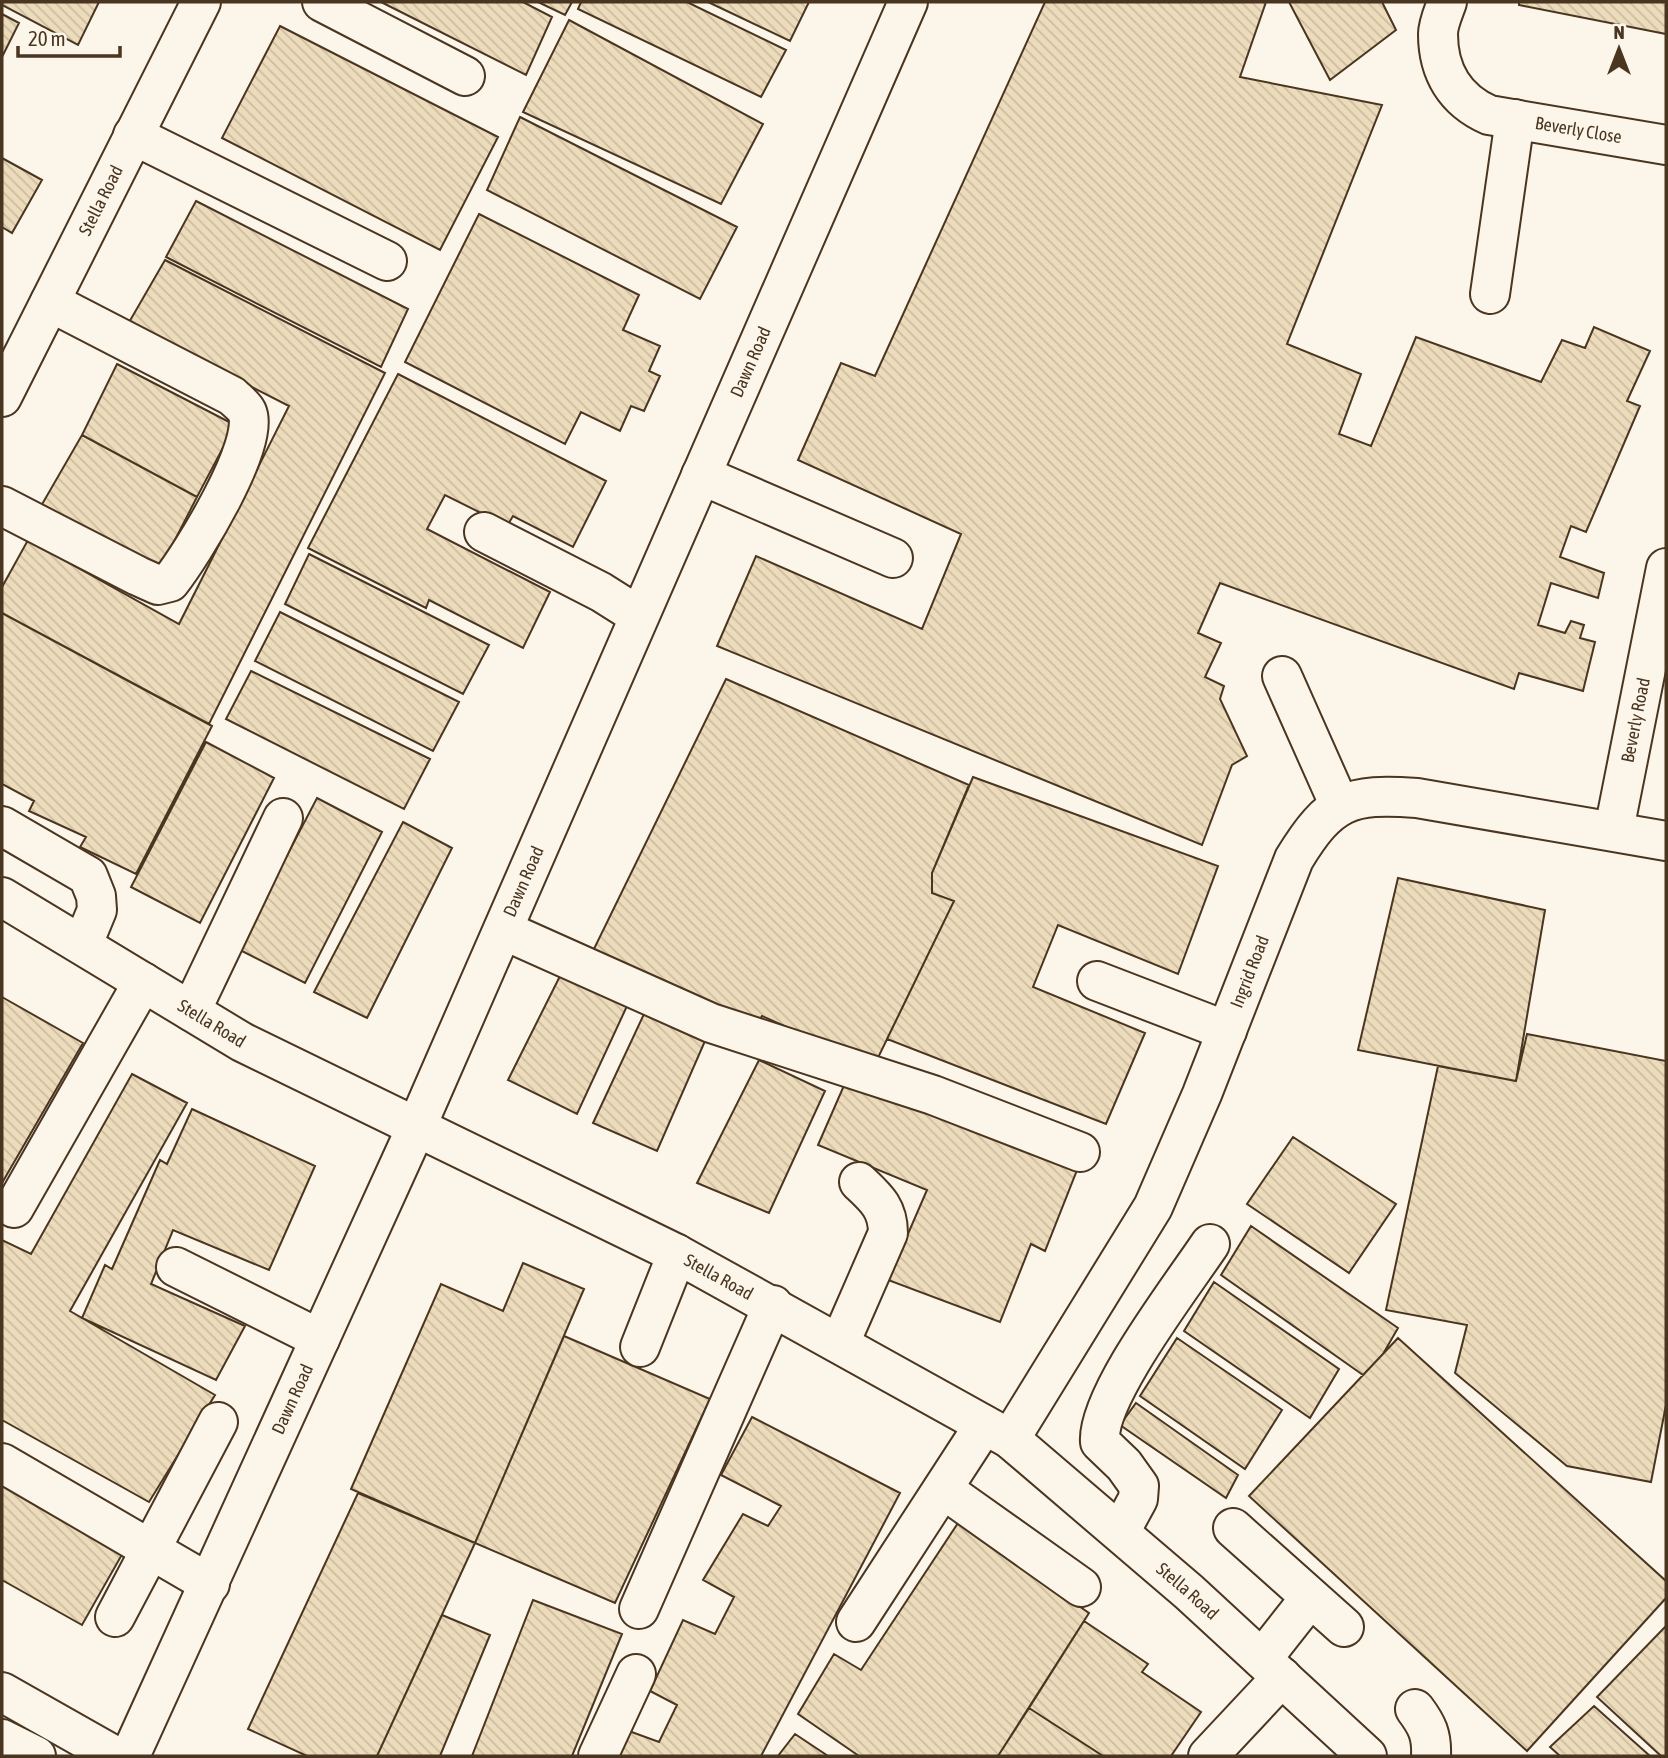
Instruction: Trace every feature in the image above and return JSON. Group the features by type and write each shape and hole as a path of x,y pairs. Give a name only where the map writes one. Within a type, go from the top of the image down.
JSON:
{"street":[{"name":"Stella Road","path":"2,397 201,2"},
{"path":"323,2 465,76"},
{"name":"Dawn Road","path":"130,1756 416,1128 908,2"},
{"path":"1447,2 1438,33 1449,81 1458,96 1502,117 1490,294"},
{"name":"Beverly Close","path":"1502,117 1666,145"},
{"path":"133,135 387,261"},
{"path":"2,506 138,576 158,584 170,582 218,508 249,432 248,413 232,396 50,302"},
{"path":"701,475 893,558"},
{"path":"484,532 601,592 639,617"},
{"name":"Beverly Road","path":"1614,830 1666,568"},
{"path":"1282,676 1339,804"},
{"name":"Ingrid Road","path":"856,1622 943,1489 997,1432 1153,1207 1227,1031 1294,859 1314,826 1339,804 1376,795 1417,798 1666,841"},
{"path":"191,1012 283,818"},
{"path":"2,826 88,876 96,896 97,910 83,944"},
{"name":"Stella Road","path":"2,897 242,1042 677,1254 997,1432 1120,1532 1367,1756"},
{"path":"503,930 711,1023 922,1091 1080,1152"},
{"path":"1097,981 1227,1031"},
{"path":"14,1208 143,982"},
{"path":"840,1343 888,1233 888,1216 880,1202 859,1182"},
{"path":"1120,1532 1138,1499 1139,1486 1124,1465 1100,1442 1099,1428 1103,1413 1119,1382 1210,1244"},
{"path":"640,1347 677,1254"},
{"path":"176,1266 320,1339"},
{"path":"639,1609 773,1305"},
{"path":"115,1617 218,1422"},
{"path":"2,1463 210,1584"},
{"path":"943,1489 1081,1587"},
{"path":"1233,1528 1344,1627"},
{"path":"1208,1756 1272,1668 1310,1598"},
{"path":"598,1756 636,1674"},
{"path":"2,1692 115,1756"},
{"path":"1415,1709 1428,1726 1432,1739 1431,1756"},
{"path":"2,1739 36,1756"}],"building":[{"path":"2,2 99,2 78,45 2,5"},
{"path":"381,2 523,2 552,17 526,75"},
{"path":"538,2 572,2 565,15"},
{"path":"581,2 687,2 786,50 761,97 578,9"},
{"path":"708,2 809,2 790,41"},
{"path":"1045,2 1266,2 1240,77 1382,105 1287,344 1361,374 1339,434 1371,446 1416,337 1541,382 1562,340 1585,348 1594,327 1650,351 1627,401 1640,406 1586,532 1571,526 1560,557 1604,573 1598,598 1551,583 1538,625 1565,633 1571,621 1584,625 1580,638 1595,642 1583,691 1519,673 1514,689 1220,583 1198,633 1221,643 1205,677 1224,686 1220,699 1247,756 1232,765 1202,845 717,646 756,556 922,629 961,534 798,460 841,363 875,376"},
{"path":"1289,2 1382,2 1396,30 1330,80"},
{"path":"1519,2 1666,2 1666,34 1519,5"},
{"path":"2,14 19,23 2,57"},
{"path":"569,20 763,124 721,204 523,112"},
{"path":"280,26 498,137 440,250 222,138"},
{"path":"520,117 737,227 700,299 487,190"},
{"path":"2,158 42,180 12,233 2,227"},
{"path":"196,201 408,309 381,367 166,257"},
{"path":"479,214 639,295 623,330 660,346 649,371 660,376 644,411 631,406 620,431 581,412 565,444 405,362"},
{"path":"165,260 385,373 209,724 2,613 2,587 28,540 179,624 289,406 128,324"},
{"path":"117,364 235,425 197,497 82,435"},
{"path":"398,374 606,481 573,547 513,516 507,526 445,495 427,529 550,592 523,648 429,600 426,608 308,548"},
{"path":"82,435 197,497 159,571 41,506"},
{"path":"309,554 489,645 463,694 285,604"},
{"path":"280,612 459,702 433,751 255,661"},
{"path":"2,613 212,726 136,874 80,847 86,837 29,811 34,801 2,784"},
{"path":"251,671 430,759 404,809 226,719"},
{"path":"726,679 969,785 932,873 932,893 954,901 874,1066 762,1016 754,1028 591,955"},
{"path":"206,742 274,778 200,923 131,887"},
{"path":"973,777 1218,866 1178,974 1058,925 1033,987 1145,1033 1106,1124 887,1039 954,901 932,893 932,873"},
{"path":"317,798 382,832 305,983 238,949"},
{"path":"403,822 452,848 367,1018 314,992"},
{"path":"1398,878 1545,910 1516,1081 1358,1050"},
{"path":"560,976 627,1006 577,1114 508,1080"},
{"path":"2,997 83,1043 2,1183"},
{"path":"644,1014 705,1041 657,1151 593,1123"},
{"path":"1527,1034 1666,1061 1666,1405 1651,1482 1567,1466 1455,1373 1467,1325 1386,1310 1438,1066 1516,1081"},
{"path":"759,1060 825,1091 769,1213 697,1183"},
{"path":"132,1074 187,1103 70,1311 215,1395 149,1502 2,1420 2,1240 31,1254"},
{"path":"849,1074 1079,1165 1045,1251 1031,1244 1000,1322 888,1280 927,1190 818,1145"},
{"path":"192,1109 315,1166 269,1270 173,1230 151,1284 245,1326 216,1380 82,1318 105,1265 112,1269 160,1160 167,1164"},
{"path":"1293,1137 1396,1204 1349,1273 1247,1204"},
{"path":"1251,1226 1398,1328 1383,1354 1363,1375 1221,1275"},
{"path":"523,1263 584,1289 475,1543 351,1489 441,1284 503,1311"},
{"path":"1214,1282 1339,1369 1310,1418 1184,1331"},
{"path":"564,1336 710,1399 615,1603 475,1543"},
{"path":"1177,1338 1282,1410 1245,1469 1140,1396"},
{"path":"1398,1338 1666,1581 1666,1598 1527,1751 1249,1496"},
{"path":"1136,1403 1238,1475 1226,1498 1120,1425"},
{"path":"752,1417 900,1493 761,1756 617,1756 629,1731 659,1742 677,1705 650,1691 683,1620 715,1634 734,1597 703,1580 743,1514 768,1526 781,1506 721,1475"},
{"path":"2,1483 124,1551 82,1625 2,1580"},
{"path":"358,1493 475,1543 377,1756 307,1756 248,1729"},
{"path":"958,1523 1089,1613 998,1756 859,1756 798,1714 834,1654 861,1670"},
{"path":"533,1600 622,1634 572,1756 472,1756"},
{"path":"442,1615 490,1635 440,1756 377,1756"},
{"path":"1084,1621 1148,1664 1142,1672 1201,1712 1171,1756 1103,1756 1029,1708"},
{"path":"1666,1626 1666,1756 1661,1756 1597,1697"},
{"path":"1594,1706 1650,1756 1560,1756 1550,1747"},
{"path":"1029,1708 1103,1756 998,1756"},
{"path":"795,1734 828,1756 778,1756"}]}
